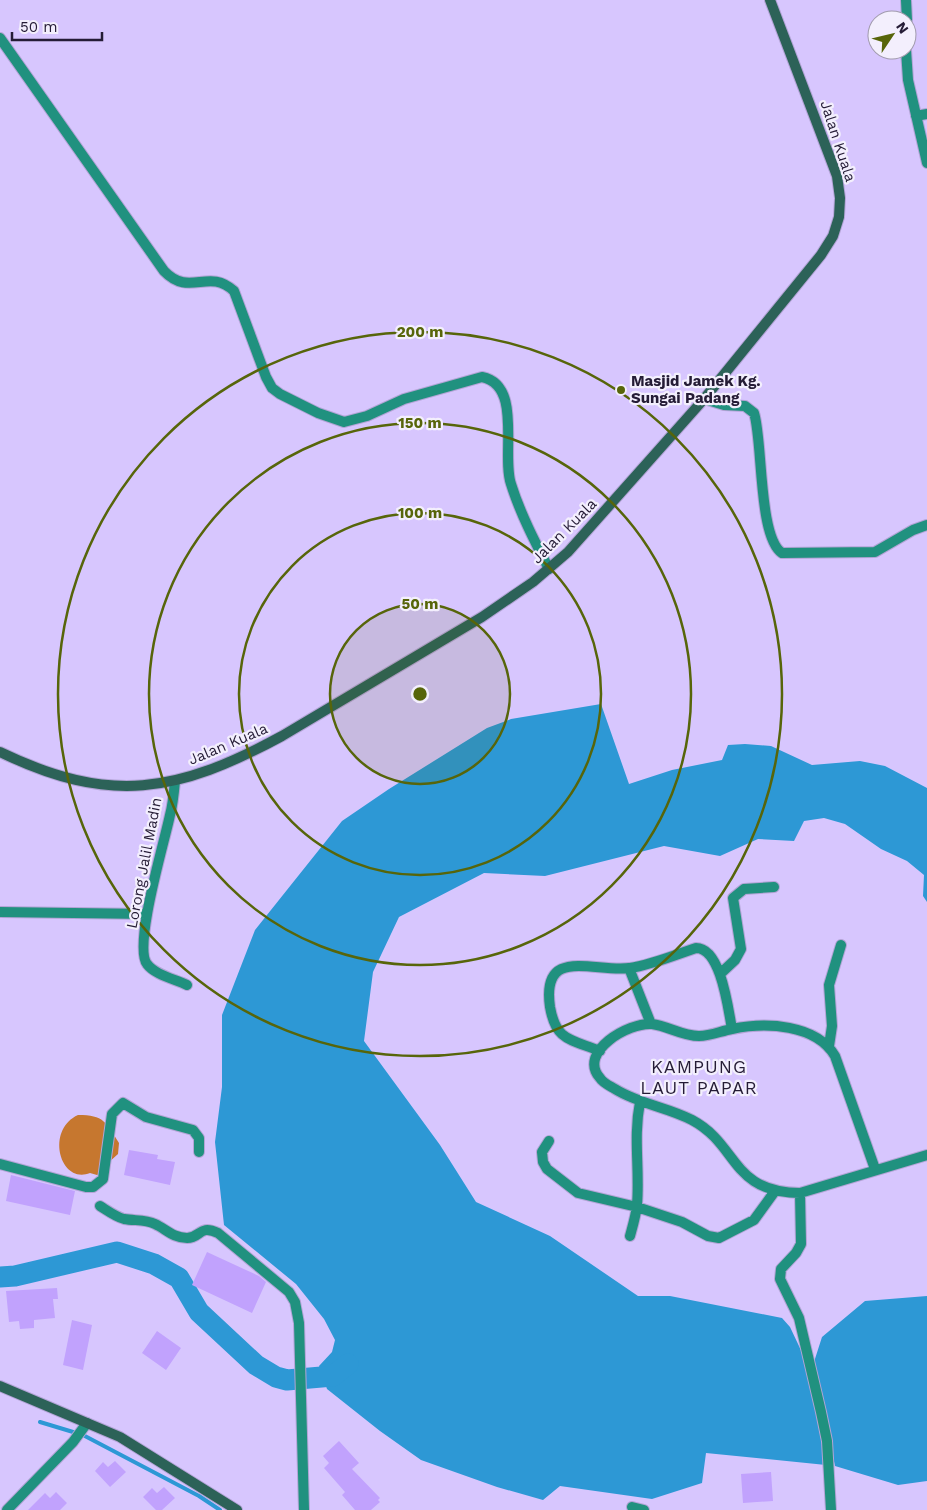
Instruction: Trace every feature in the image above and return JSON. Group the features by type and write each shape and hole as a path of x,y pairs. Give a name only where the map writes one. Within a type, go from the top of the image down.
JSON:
{"main road":[{"name":"Jalan Kuala","path":"0,752 48,773 81,782 122,787 175,781 224,765 282,736 482,617 549,569 584,536 704,399 821,255 833,236 839,217 838,184 831,156 770,0"},
{"path":"0,1386 120,1437 237,1510"}],"street":[{"path":"0,38 164,271 174,281 182,283 215,281 226,284 234,291 266,377 272,388 280,394 318,413 344,422 367,416 404,399 482,377 490,378 497,383 506,402 509,436 506,462 511,485 549,569"},
{"path":"907,60 908,80 927,163"},
{"path":"916,116 927,114"},
{"path":"704,399 724,405 745,406 754,413 763,502 775,546 778,550 786,553 875,552 913,530 927,525"},
{"name":"Lorong Jalil Madin","path":"175,781 171,813 147,914 143,944 146,964 187,985"},
{"path":"720,974 735,960 741,949 733,898 744,889 774,887"},
{"path":"0,912 147,914"},
{"path":"841,945 829,982 832,1026 829,1046 849,1091 875,1169"},
{"path":"600,1051 563,1036 556,1030 553,1022 549,986 556,973 568,966 629,968 696,948 703,948 709,952 720,974 732,1028"},
{"path":"629,968 651,1024"},
{"path":"829,1046 807,1032 790,1028 753,1026 732,1028 710,1036 697,1036 651,1024 627,1028 617,1033 600,1051 595,1066 598,1077 640,1102 690,1119 702,1127 755,1183 774,1191 800,1193 927,1155"},
{"path":"630,1236 637,1207 637,1155 635,1138 640,1102"},
{"path":"0,1164 86,1188 93,1187 103,1179 112,1114 123,1103 146,1117 196,1132 199,1138 199,1152"},
{"path":"549,1141 542,1152 543,1162 568,1187 578,1193 637,1207 682,1222 708,1236 719,1238 754,1220 774,1191"},
{"path":"800,1193 801,1244 796,1253 781,1269 780,1279 799,1318 809,1360 826,1441 831,1510"},
{"path":"100,1206 122,1219 146,1220 176,1237 192,1238 204,1229 218,1233 284,1286 295,1302 299,1323 304,1510"},
{"path":"7,1510 73,1442 87,1423"},
{"path":"632,1507 644,1510"}],"shaded area":[{"path":"78,1115 99,1118 111,1130 119,1143 118,1154 108,1163 110,1166 105,1172 97,1175 90,1173 80,1175 71,1171 64,1164 60,1154 59,1143 62,1132 68,1122"}],"water":[{"path":"601,704 629,784 672,770 722,760 728,745 745,744 771,746 812,765 860,761 885,766 927,788 927,902 923,896 924,875 907,861 881,849 845,824 824,818 804,821 794,841 758,839 720,856 664,846 545,876 484,873 399,917 373,972 364,1041 440,1145 476,1202 550,1236 638,1296 670,1296 782,1318 790,1327 807,1363 814,1362 822,1337 865,1301 927,1296 927,1481 898,1485 835,1466 818,1387 811,1387 826,1465 706,1453 702,1483 652,1499 560,1486 543,1500 497,1487 421,1460 380,1431 327,1389 319,1366 332,1352 335,1340 324,1319 296,1284 224,1225 215,1142 222,1087 222,1015 255,930 342,821 389,789 487,728 511,719"}],"building":[{"path":"129,1150 158,1155 157,1159 175,1162 170,1185 124,1175"},
{"path":"11,1175 75,1191 70,1215 6,1201"},
{"path":"207,1252 259,1276 266,1282 252,1313 192,1285"},
{"path":"57,1288 58,1299 53,1299 55,1318 34,1320 34,1328 20,1329 19,1321 9,1322 6,1291"},
{"path":"72,1320 92,1325 83,1370 63,1365"},
{"path":"157,1331 181,1348 166,1370 142,1353"},
{"path":"339,1441 359,1463 352,1469 380,1498 378,1500 380,1502 371,1510 355,1510 342,1495 345,1492 324,1468 329,1463 323,1456"},
{"path":"115,1461 126,1472 110,1487 95,1471 103,1462 108,1467"},
{"path":"771,1472 773,1501 743,1503 741,1474"},
{"path":"164,1487 175,1498 162,1510 156,1510 143,1497 152,1488 157,1493"},
{"path":"56,1492 67,1503 60,1510 28,1510 45,1493 50,1498"}],"waterway":[{"path":"0,1277 15,1276 117,1252 154,1264 179,1278 199,1312 256,1365 276,1377 287,1380 333,1376 348,1364"},
{"path":"40,1422 83,1435 199,1496 220,1510"}],"place":[{"name":"Masjid Jamek Kg. Sungai Padang","path":"621,390"}],"district":[{"name":"KAMPUNG LAUT PAPAR","path":"699,1076"}]}
